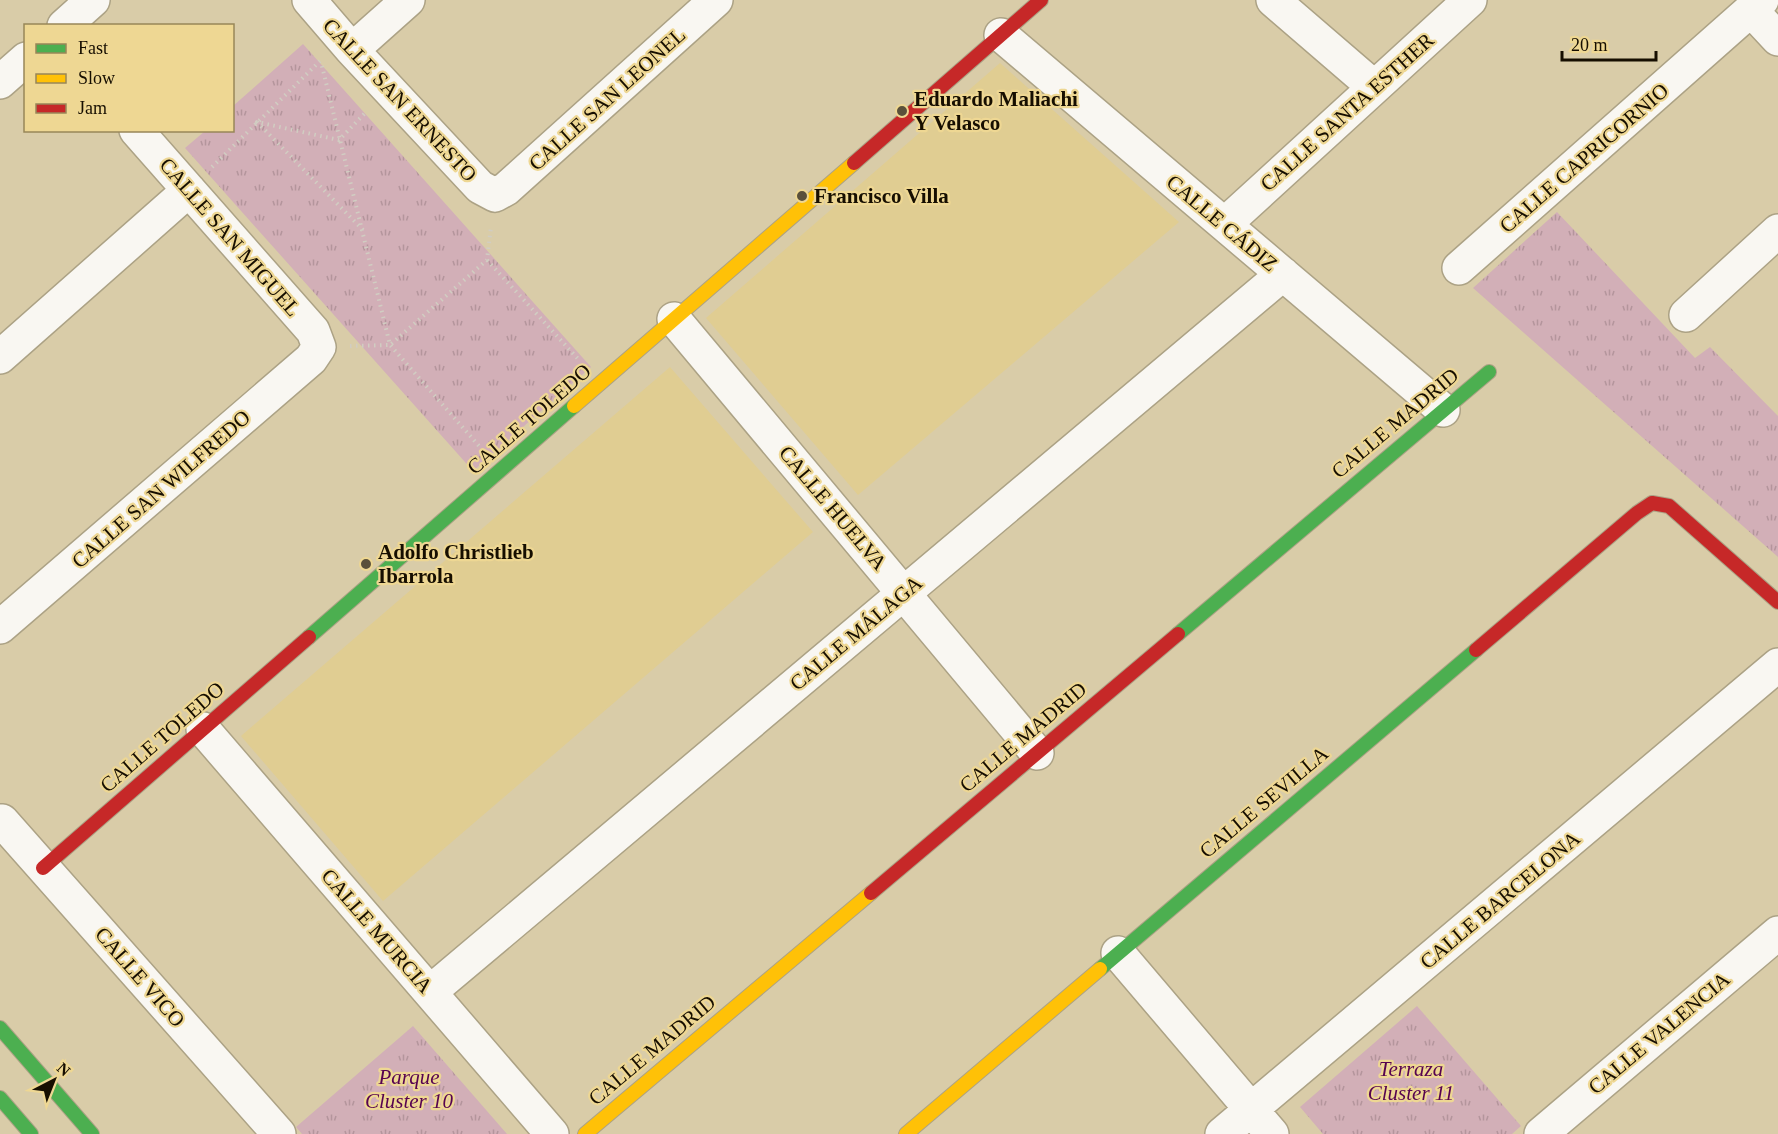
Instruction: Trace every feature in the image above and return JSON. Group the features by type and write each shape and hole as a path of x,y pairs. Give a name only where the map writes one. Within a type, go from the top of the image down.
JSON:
{"street":[{"path":"66,24 93,0"},
{"name":"CALLE SAN ERNESTO","path":"309,0 352,50 480,187 495,195"},
{"path":"352,50 408,0"},
{"name":"CALLE SAN LEONEL","path":"495,195 506,189 716,0"},
{"name":"CALLE TOLEDO","path":"43,868 1041,0"},
{"path":"1273,0 1374,87"},
{"name":"CALLE SANTA ESTHER","path":"1225,224 1470,0"},
{"path":"1757,5 1778,39"},
{"name":"CALLE CAPRICORNIO","path":"1459,268 1757,5"},
{"name":"CALLE CÁDIZ","path":"1001,35 1443,410"},
{"path":"0,82 24,61"},
{"name":"CALLE SAN MIGUEL","path":"138,132 313,331 319,347"},
{"path":"0,357 189,190"},
{"path":"1686,315 1778,231"},
{"name":"CALLE MÁLAGA","path":"430,992 1283,274"},
{"name":"CALLE HUELVA","path":"674,320 1037,753"},
{"name":"CALLE SAN WILFREDO","path":"0,627 311,359 319,347"},
{"name":"CALLE MADRID","path":"585,1134 1489,372"},
{"name":"CALLE SEVILLA","path":"906,1134 1618,528 1652,503 1669,506 1778,602"},
{"name":"CALLE BARCELONA","path":"1222,1134 1778,665"},
{"name":"CALLE MURCIA","path":"203,729 552,1134"},
{"name":"CALLE VICO","path":"2,821 279,1134"},
{"name":"CALLE VALENCIA","path":"1540,1134 1778,933"},
{"path":"1118,953 1272,1134"},
{"path":"0,1028 92,1134"},
{"path":"0,1098 31,1134"}],"path":[{"path":"189,190 321,60 390,345 501,471"},
{"path":"339,140 389,89"},
{"path":"257,122 339,140"},
{"path":"257,122 363,231"},
{"path":"319,347 390,345 487,260 495,195"},
{"path":"487,260 600,384"}],"shaded area":[{"path":"1000,63 1179,222 858,495 706,318"},
{"path":"670,367 813,532 383,901 241,736"}],"green space":[{"path":"303,44 591,367 473,471 185,148 204,132 234,132 234,105"},
{"path":"1557,212 1695,358 1710,347 1778,416 1778,557 1473,288"},
{"name":"Terraza Cluster 11","path":"1417,1006 1521,1126 1512,1134 1323,1134 1300,1107"},
{"name":"Parque Cluster 10","path":"413,1026 507,1134 302,1134 296,1127"}],"traffic: fast":[{"path":"1178,634 1489,372"},
{"path":"309,637 574,406"},
{"path":"1100,969 1476,650"},
{"path":"0,1028 92,1134"},
{"path":"0,1098 31,1134"}],"traffic: slow":[{"path":"574,406 854,163"},
{"path":"585,1134 871,893"},
{"path":"906,1134 1100,969"}],"traffic: jam":[{"path":"854,163 1041,0"},
{"path":"1476,650 1637,513 1652,503 1669,506 1778,602"},
{"path":"871,893 1178,634"},
{"path":"43,868 309,637"}],"place":[{"name":"Eduardo Maliachi Y Velasco","path":"902,111"},
{"name":"Francisco Villa","path":"802,196"},
{"name":"Adolfo Christlieb Ibarrola","path":"366,564"}]}
